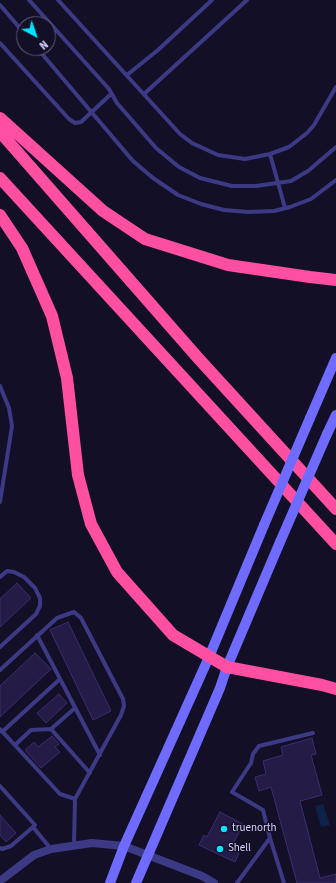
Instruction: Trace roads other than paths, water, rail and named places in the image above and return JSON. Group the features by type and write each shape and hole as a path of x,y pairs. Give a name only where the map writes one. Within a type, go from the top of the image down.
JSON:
{"highway":[{"path":"0,118 102,211 145,239 228,265 336,280"},
{"path":"0,132 198,358 336,509"},
{"path":"0,178 336,544"},
{"path":"0,214 22,248 52,316 67,378 78,475 91,524 117,572 173,636 227,667 336,689"}],"main road":[{"path":"110,883 124,846 209,657 336,358"},
{"path":"136,883 149,856 220,688 227,667 280,542 336,415"}],"street":[{"path":"0,882 34,855 51,849 74,844 92,843 124,846 202,876 214,883"}],"lane":[{"path":"29,0 109,90 117,103 156,148 179,167 200,178 232,186 256,186 291,181 308,171 336,147"},
{"path":"58,0 180,134 192,143 218,155 245,159 270,154 289,147 307,133 314,125 336,87"},
{"path":"127,75 158,50 212,0"},
{"path":"144,94 247,0"},
{"path":"0,5 16,24"},
{"path":"0,43 69,119 75,123 81,122 91,111 111,94"},
{"path":"44,56 133,161 153,178 178,195 201,204 224,210 248,212 274,210 285,208 311,199 336,180"},
{"path":"270,154 285,208"},
{"path":"0,386 9,408 12,426 0,502"},
{"path":"0,577 7,571 14,572 24,577 35,588 40,598 40,606 36,614 0,647"},
{"path":"0,670 57,618 74,612 81,618 123,699 124,706 121,715 75,799 74,844"},
{"path":"37,635 100,755"},
{"path":"60,679 1,731 60,794 75,799"},
{"path":"15,745 31,730 51,729 75,708"},
{"path":"51,729 90,773"},
{"path":"284,883 263,810 232,792 251,763 253,754 259,746 313,733"},
{"path":"0,786 35,825 33,827 51,849"},
{"path":"0,848 2,849 11,846 33,827"},
{"path":"237,883 270,838"}],"water":[{"path":"323,804 330,825 321,827 315,806"}],"place":[{"name":"truenorth","path":"224,829"},
{"name":"Shell","path":"220,849"}]}
